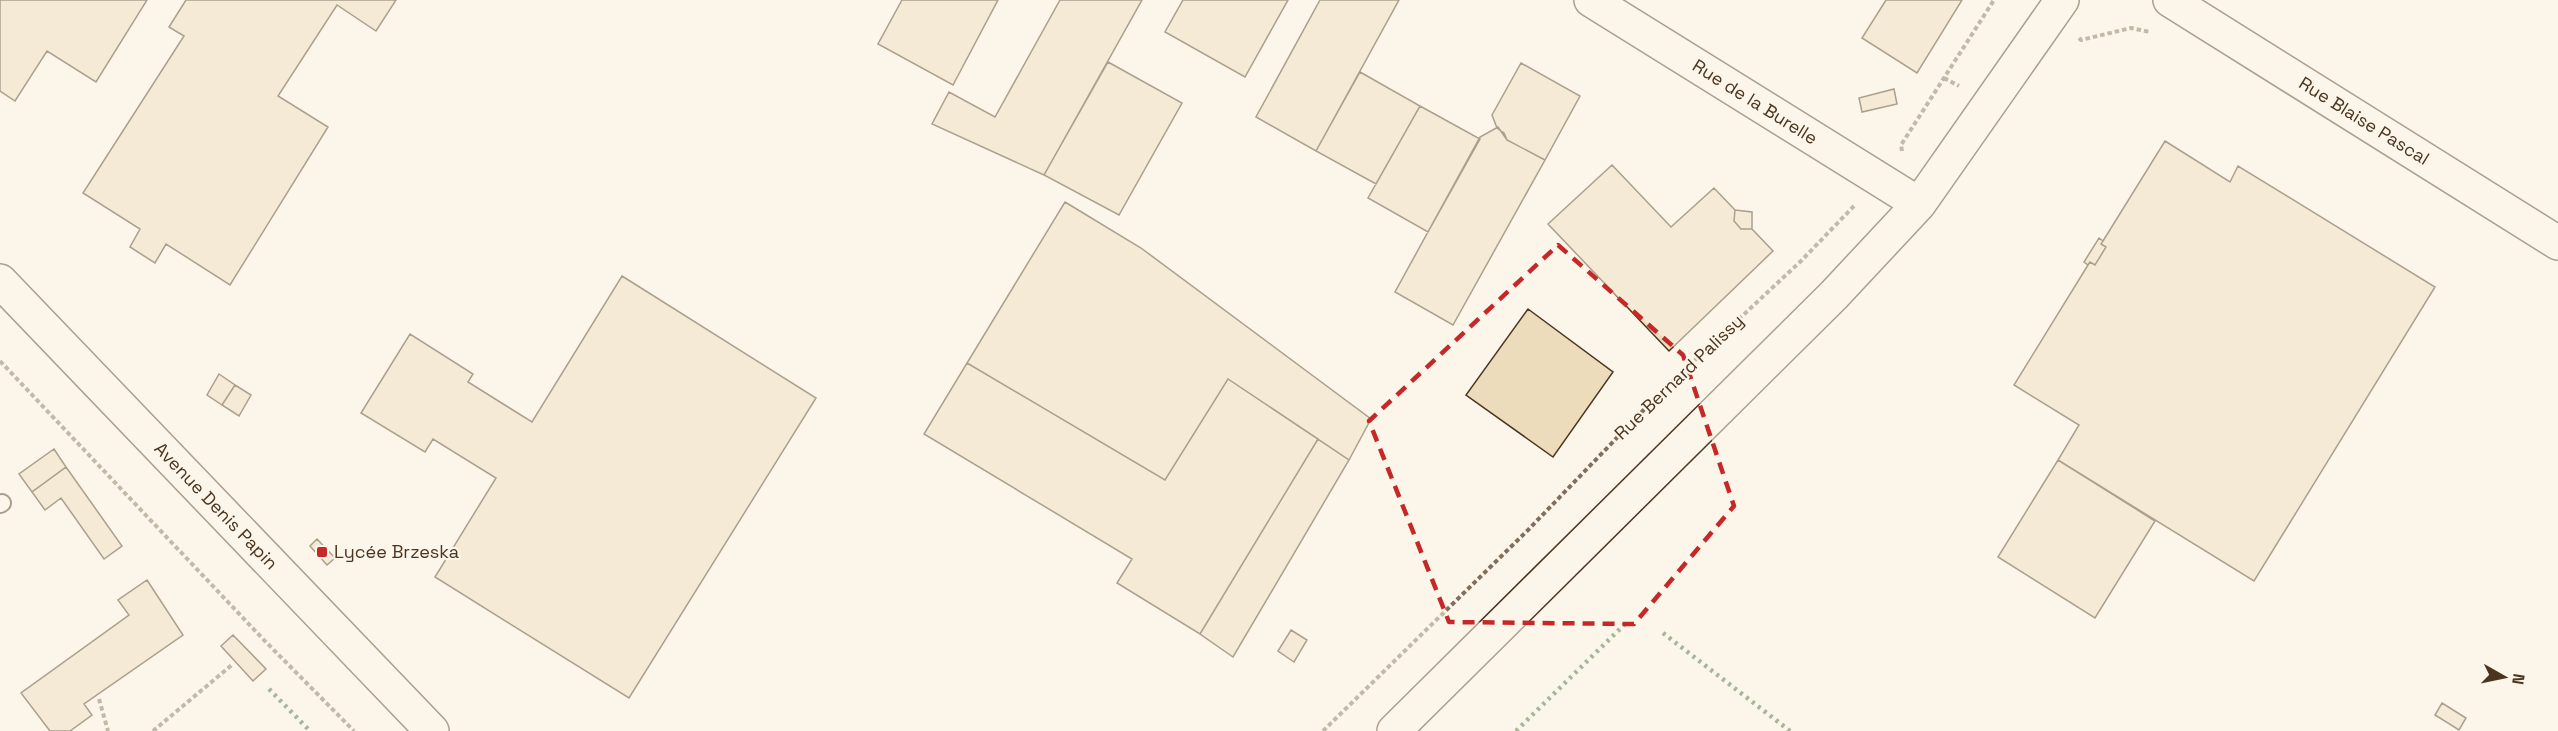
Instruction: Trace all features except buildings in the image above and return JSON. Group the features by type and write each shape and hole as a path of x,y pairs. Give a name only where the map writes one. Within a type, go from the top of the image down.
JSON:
{"street":[{"name":"Rue de la Burelle","path":"1591,0 1919,204"},
{"path":"1394,731 1834,295 1919,204 2062,0"},
{"name":"Rue Blaise Pascal","path":"2170,0 2558,243"},
{"name":"Avenue Denis Papin","path":"0,281 432,731"}],"path":[{"name":"Rue Bernard Palissy","path":"1323,731 1528,530 1663,390 1801,261 1854,206 1862,207 1884,182 1902,155 1901,145 1994,0"},
{"path":"0,361 229,604 354,731"},
{"path":"153,731 234,664"},
{"path":"99,699 108,731"}],"highlighted area":[{"path":"1558,245 1683,355 1734,506 1634,624 1449,622 1369,421"}],"hedge":[{"path":"1516,731 1626,623"},
{"path":"1663,633 1790,731"},
{"path":"269,689 310,731"}],"place":[{"name":"Lycée Brzeska","path":"322,552"}]}
